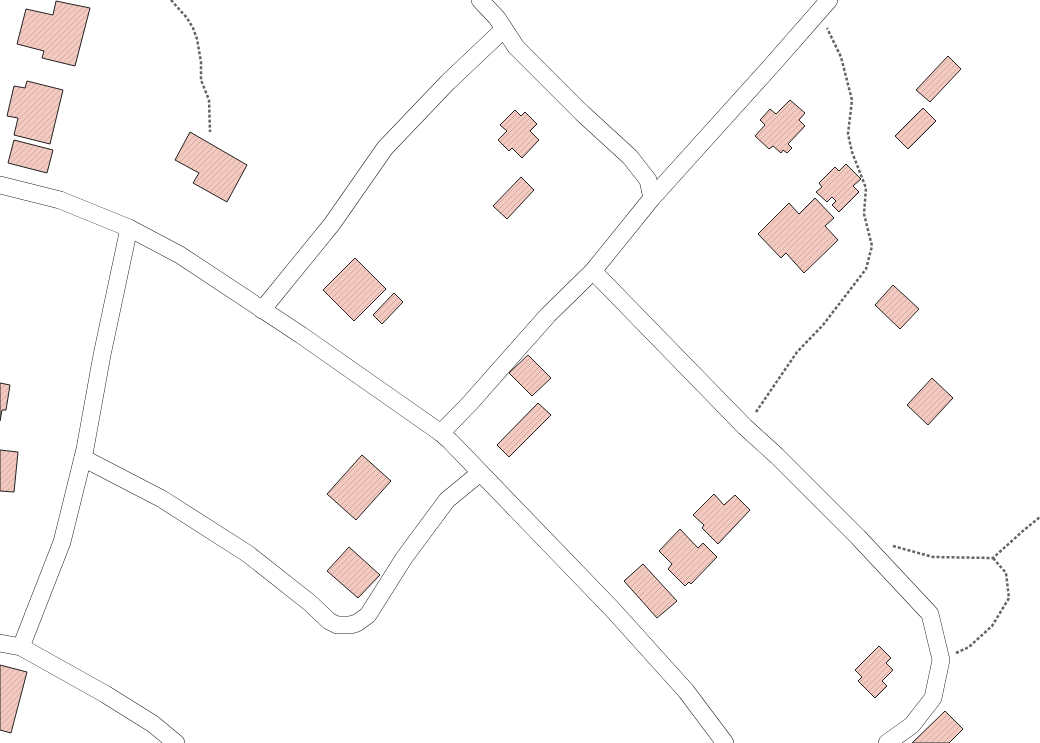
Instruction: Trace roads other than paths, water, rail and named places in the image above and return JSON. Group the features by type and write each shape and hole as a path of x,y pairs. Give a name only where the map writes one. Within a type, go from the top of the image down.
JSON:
{"street":[{"path":"480,0 497,18 516,46 582,114 630,157 648,180 652,198"},
{"path":"441,433 471,402 548,315 593,271 652,198 823,6"},
{"path":"262,310 332,224 385,148 448,82 504,29"},
{"path":"0,185 60,200 129,228 180,255 301,335 441,433 618,616 686,691 725,743"},
{"path":"21,647 62,542 83,458 102,355 129,228"},
{"path":"593,271 745,427 777,456 858,537 930,614 942,660 933,698 912,725 887,743"},
{"path":"83,458 162,499 248,554 310,603 329,621 337,625 350,625 357,623 368,615 404,558 447,500 480,473"},
{"path":"0,643 21,647 105,694 153,724 176,743"}]}
